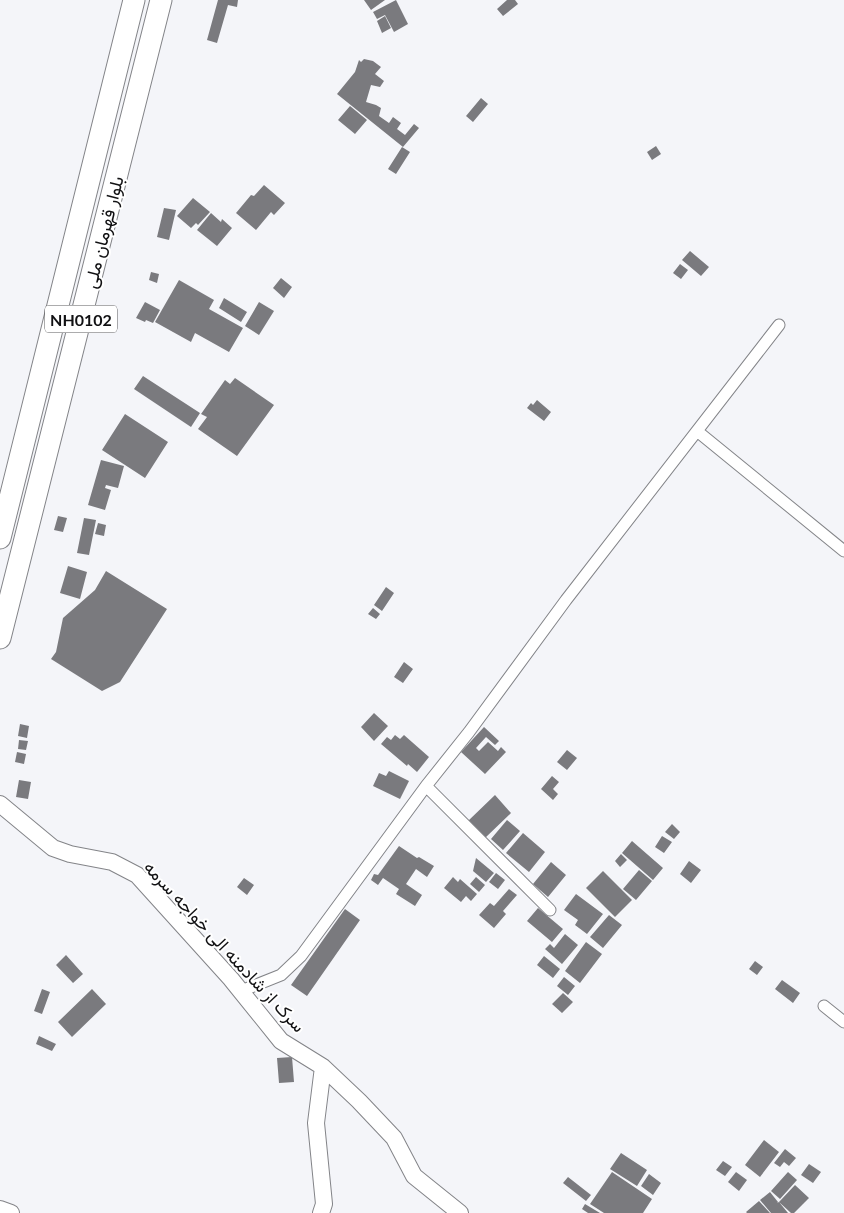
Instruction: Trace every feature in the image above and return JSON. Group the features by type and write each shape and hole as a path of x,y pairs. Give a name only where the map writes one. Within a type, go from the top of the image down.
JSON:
{"highway":[{"name":"بلوار قهرمان ملی","path":"0,538 134,0"},
{"name":"بلوار قهرمان ملی","path":"0,638 4,602 160,0"}],"street":[{"path":"241,991 281,975 301,956 566,600 779,325"},
{"path":"697,431 844,551"},
{"path":"426,786 550,910"},
{"name":"سرک از شادمنه الی خواجه سرمه","path":"0,804 53,848 70,854 112,862 137,875 241,991 281,1041 323,1067 359,1101 394,1138 414,1176 460,1213"},
{"path":"824,1006 844,1022"},
{"path":"321,1213 324,1204 316,1123 323,1067"},
{"path":"0,1209 11,1213"}],"building":[{"path":"218,0 238,0 237,7 228,5 217,43 207,40"},
{"path":"364,0 385,0 371,10"},
{"path":"396,0 408,24 394,32 385,15 377,19 373,12"},
{"path":"507,0 515,0 518,4 503,16 497,9"},
{"path":"385,16 391,28 382,33 377,21"},
{"path":"364,59 373,61 381,67 375,74 384,81 380,87 371,85 366,102 381,108 379,116 389,123 393,117 401,123 397,129 405,135 414,124 419,128 403,147 337,94 355,72 359,60 361,62"},
{"path":"481,98 488,104 473,122 466,116"},
{"path":"350,106 367,120 355,134 338,120"},
{"path":"656,146 661,154 652,160 647,152"},
{"path":"402,147 410,152 396,174 388,169"},
{"path":"264,185 285,203 274,215 271,212 256,230 236,213 251,195 254,196"},
{"path":"193,198 210,212 198,225 196,223 191,228 177,216"},
{"path":"164,208 176,210 169,240 157,237"},
{"path":"211,213 221,222 222,219 232,228 217,246 197,230"},
{"path":"690,251 709,267 701,276 682,260"},
{"path":"680,264 688,270 681,279 673,273"},
{"path":"151,272 159,274 157,283 149,280"},
{"path":"281,278 292,287 284,298 273,288"},
{"path":"179,280 214,300 209,309 243,328 229,352 195,333 191,342 155,322"},
{"path":"224,298 247,312 241,322 219,308"},
{"path":"145,302 160,310 153,323 136,318"},
{"path":"259,302 274,311 259,335 245,326"},
{"path":"143,376 200,413 191,427 134,389"},
{"path":"235,378 274,405 237,456 198,429 207,417 201,414 225,380 230,384"},
{"path":"537,400 551,412 544,421 527,408"},
{"path":"125,414 168,442 145,478 102,450"},
{"path":"101,460 124,466 118,488 106,485 105,488 111,490 105,510 88,505"},
{"path":"58,516 67,518 63,532 54,530"},
{"path":"84,518 96,520 89,555 77,553"},
{"path":"98,523 106,525 104,536 95,534"},
{"path":"68,566 87,572 80,599 60,593"},
{"path":"106,571 167,609 120,682 102,691 51,659 56,652 63,618 95,590"},
{"path":"386,587 394,593 382,611 374,605"},
{"path":"373,608 380,614 376,619 368,614"},
{"path":"404,662 413,669 403,683 394,677"},
{"path":"374,713 388,726 374,741 361,727"},
{"path":"20,724 29,726 27,738 18,736"},
{"path":"484,727 499,741 495,745 486,737 476,748 479,751 488,742 498,751 501,747 506,752 485,774 461,752"},
{"path":"395,735 400,739 404,735 429,757 417,772 381,744 387,737 391,740"},
{"path":"19,740 28,741 26,750 18,749"},
{"path":"567,750 577,758 567,770 557,762"},
{"path":"17,752 26,754 24,764 15,762"},
{"path":"389,771 409,781 400,799 373,786 379,773 386,776"},
{"path":"552,776 559,782 553,789 558,794 553,800 541,789"},
{"path":"19,780 31,782 28,799 16,797"},
{"path":"495,795 511,813 485,838 468,821"},
{"path":"507,820 520,831 503,850 491,839"},
{"path":"672,824 680,832 674,839 665,832"},
{"path":"523,833 545,852 529,872 506,853"},
{"path":"662,836 672,842 664,853 655,847"},
{"path":"632,841 663,868 653,880 622,853"},
{"path":"399,846 434,866 427,877 416,869 406,884 422,895 415,906 396,894 399,889 383,878 378,885 371,880 374,874 378,875"},
{"path":"621,854 627,860 620,867 615,861"},
{"path":"476,858 494,873 486,882 473,871"},
{"path":"689,861 701,870 691,883 680,874"},
{"path":"551,862 566,875 548,897 533,884"},
{"path":"639,870 652,881 636,900 623,889"},
{"path":"603,871 632,900 615,917 586,888"},
{"path":"496,873 505,880 498,889 489,882"},
{"path":"453,877 458,882 460,879 477,894 471,901 466,896 461,902 444,888"},
{"path":"476,877 485,885 479,892 470,884"},
{"path":"244,878 254,885 247,895 237,887"},
{"path":"509,889 517,895 503,911 506,914 494,928 479,915 490,903 494,906"},
{"path":"576,894 603,914 587,934 575,925 578,920 564,910"},
{"path":"538,908 563,929 552,942 527,921"},
{"path":"345,909 360,920 307,996 291,985"},
{"path":"609,915 622,925 603,948 590,937"},
{"path":"565,934 578,945 562,964 545,949 550,944 554,948"},
{"path":"586,942 602,954 580,983 565,971"},
{"path":"66,955 83,974 73,983 56,965"},
{"path":"544,956 560,969 553,978 537,965"},
{"path":"755,961 763,967 757,975 749,969"},
{"path":"564,977 575,986 568,995 557,986"},
{"path":"782,980 800,993 793,1003 775,989"},
{"path":"42,989 50,992 42,1014 34,1011"},
{"path":"92,989 106,1004 72,1037 58,1022"},
{"path":"563,993 573,1002 562,1013 552,1004"},
{"path":"39,1036 56,1044 52,1051 36,1044"},
{"path":"292,1057 294,1082 279,1083 277,1058"},
{"path":"764,1140 779,1152 760,1177 745,1165"},
{"path":"785,1149 796,1158 789,1166 784,1162 780,1167 774,1163"},
{"path":"621,1153 647,1170 637,1186 610,1169"},
{"path":"723,1161 732,1167 725,1176 716,1170"},
{"path":"809,1164 821,1172 813,1183 801,1175"},
{"path":"612,1172 652,1199 643,1213 604,1213 590,1204"},
{"path":"736,1172 747,1180 739,1191 728,1182"},
{"path":"788,1172 797,1180 780,1199 771,1191"},
{"path":"649,1174 661,1183 653,1195 641,1186"},
{"path":"568,1177 591,1195 586,1201 563,1183"},
{"path":"795,1185 809,1198 794,1213 791,1213 779,1202"},
{"path":"770,1192 777,1203 779,1202 788,1213 771,1213 760,1200"},
{"path":"759,1201 770,1213 746,1212"},
{"path":"585,1204 600,1213 588,1213 582,1209"}]}
